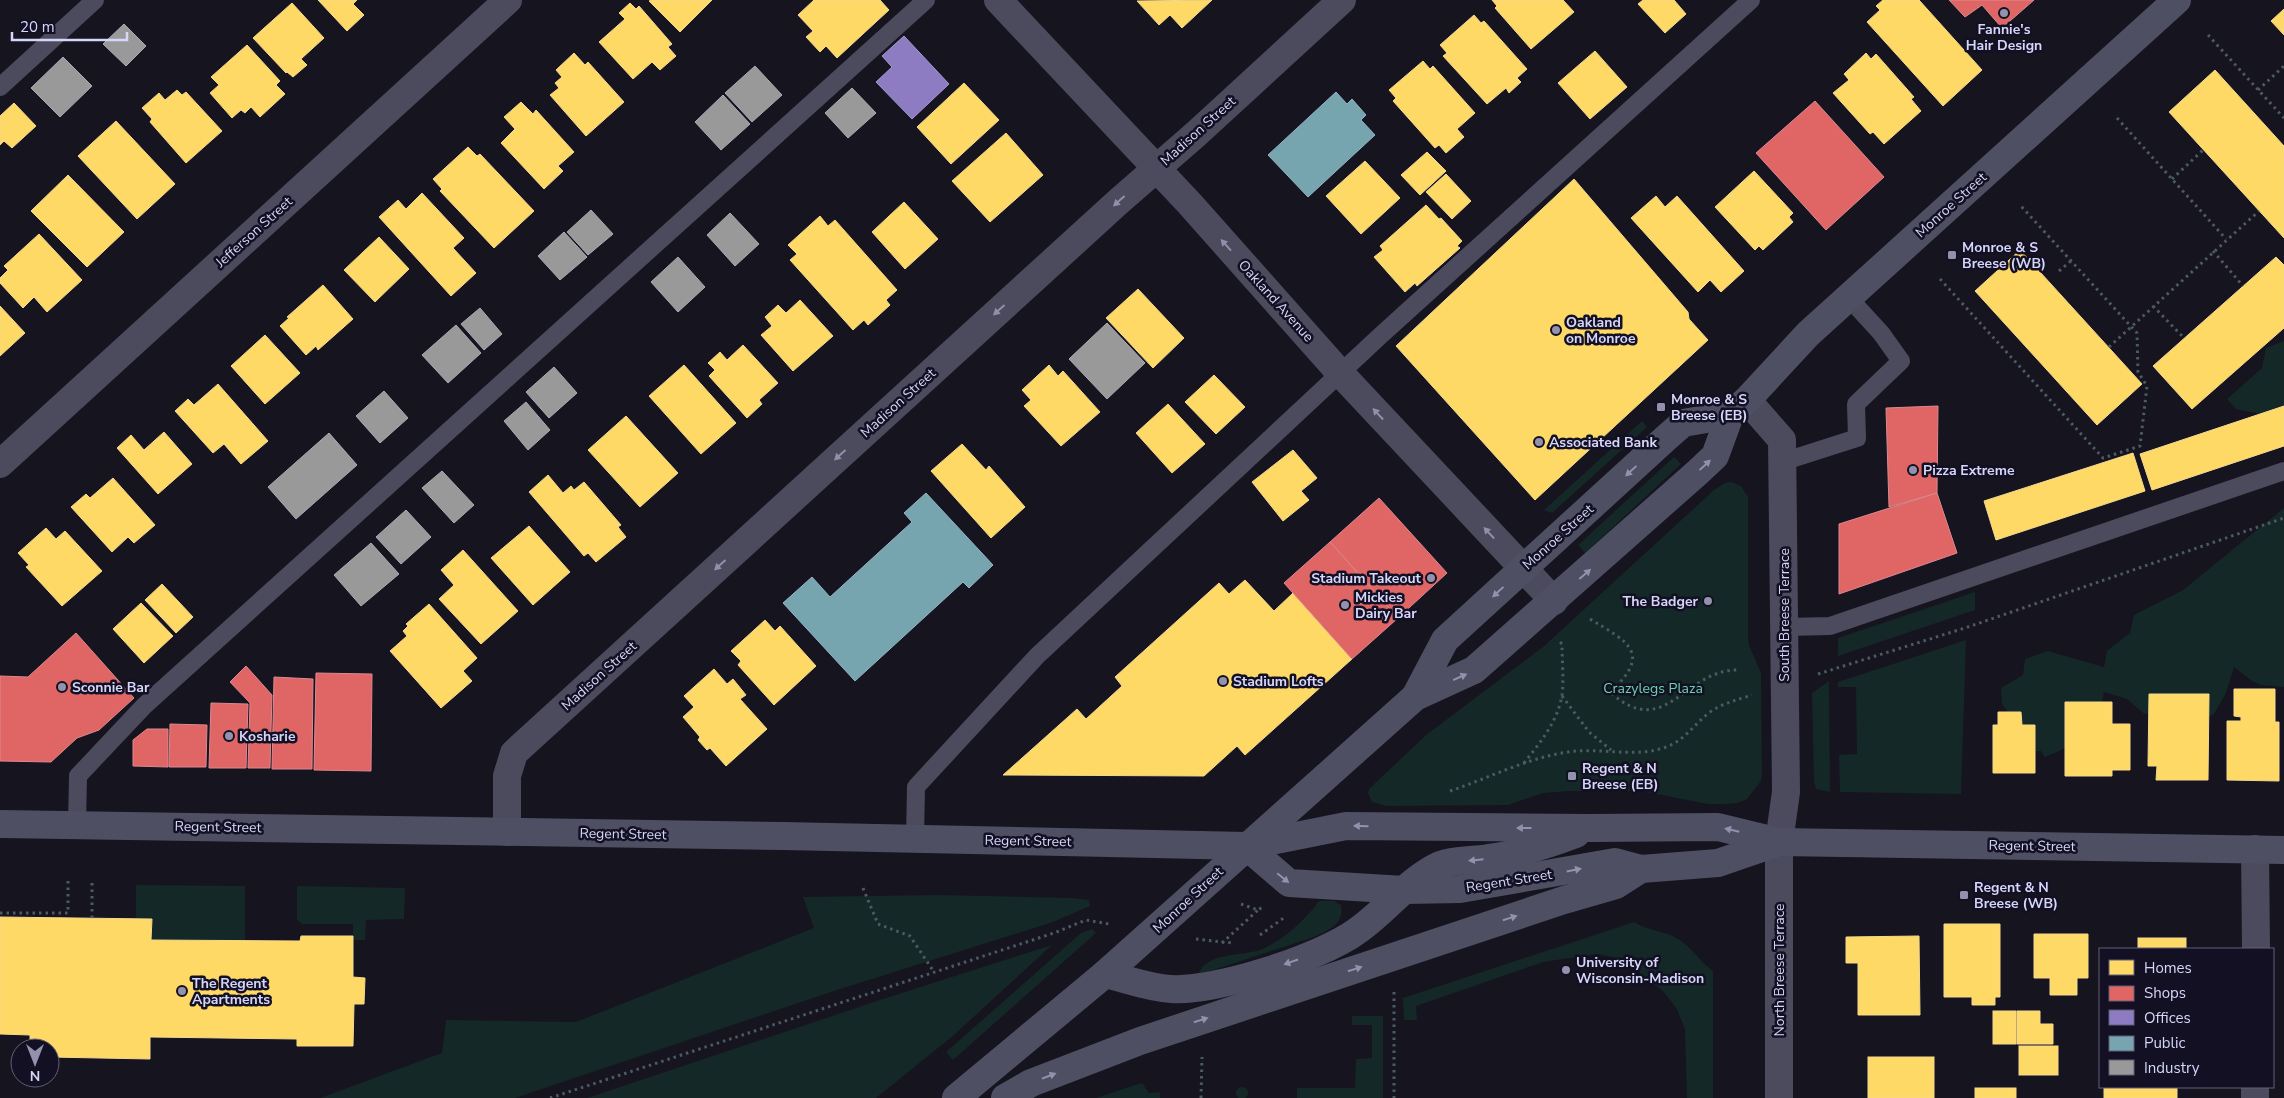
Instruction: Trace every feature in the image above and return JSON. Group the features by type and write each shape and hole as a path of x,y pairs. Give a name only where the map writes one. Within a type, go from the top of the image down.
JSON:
{"main road":[{"name":"Monroe Street","path":"956,1098 1105,974 1415,696 1474,670 1554,601 1715,456 1739,408 1808,334 2177,0"},
{"name":"Monroe Street","path":"1415,696 1445,640 1683,423 1739,408"},
{"name":"Regent Street","path":"0,824 1246,846 1346,826 1718,827 1779,842 2284,850"},
{"path":"1105,974 1169,990 1190,990 1258,973 1339,943 1357,931 1404,890 1440,865 1540,848 1590,828"},
{"name":"Regent Street","path":"1246,846 1289,883 1404,890 1460,889 1615,862 1641,869 1718,864 1779,842"},
{"path":"1005,1098 1031,1083 1140,1041 1564,900 1616,885 1641,869"}],"street":[{"name":"Jefferson Street","path":"0,464 508,0"},
{"name":"Oakland Avenue","path":"998,0 1155,168 1340,373 1554,601"},
{"name":"Madison Street","path":"507,832 507,776 514,754 1155,168 1196,134 1342,0"},
{"name":"South Breese Terrace","path":"1739,408 1782,440 1786,792 1779,842"},
{"name":"North Breese Terrace","path":"1779,842 1779,1098"},
{"path":"2255,849 2256,948"}],"lane":[{"path":"0,87 95,0"},
{"path":"77,825 78,776 144,706 926,0"},
{"path":"915,839 916,787 1037,656 1340,373 1751,0"},
{"path":"1782,462 1857,438 1856,404 1901,361 1881,333 1848,298"},
{"path":"1785,627 1830,626 2284,471"}],"path":[{"path":"2208,35 2284,118"},
{"path":"2258,90 2284,66"},
{"path":"2117,118 2226,239"},
{"path":"2172,179 2203,150"},
{"path":"1940,279 2103,458 2140,446 2148,386 2138,372 2137,333 2020,205"},
{"path":"2108,347 2259,210"},
{"path":"2213,251 2243,286"},
{"path":"2059,271 2072,260"},
{"path":"2153,306 2184,338"},
{"path":"1447,792 1523,763 1569,752 1645,752 1663,748 1679,741 1719,706 1784,682 1834,670 1965,628 2284,518"},
{"path":"1590,619 1623,638 1629,645 1633,654 1632,665 1628,675 1610,692 1630,707 1638,709 1663,707 1710,676 1720,672 1737,670"},
{"path":"1523,763 1542,741 1552,723 1562,695 1562,644 1555,635"},
{"path":"1562,695 1589,732 1612,751"},
{"path":"0,912 15,915 68,913 68,879"},
{"path":"92,880 92,918"},
{"path":"863,888 878,924 910,936 934,972"},
{"path":"1222,943 1258,910"},
{"path":"1252,937 1261,934 1288,916"},
{"path":"550,1098 1086,920 1105,924"},
{"path":"1202,940 1233,943"},
{"path":"1394,992 1394,1098"},
{"path":"1201,1098 1202,1056"}],"green space":[{"path":"2284,341 2284,413 2275,417 2236,409 2227,399 2262,368 2266,348"},
{"path":"1642,421 1647,427 1552,513 1544,510"},
{"path":"1674,457 1681,464 1585,553 1578,545"},
{"name":"Crazylegs Plaza","path":"1731,482 1741,486 1748,497 1748,636 1749,645 1761,673 1762,773 1761,781 1747,799 1738,803 1708,804 1641,791 1570,791 1543,793 1508,805 1386,806 1372,802 1368,793 1369,789 1426,735 1543,647 1714,490 1725,483"},
{"path":"2284,508 2284,687 2261,685 2252,681 2234,667 2226,693 2214,714 2191,727 2174,720 2143,713 2127,699 2104,692 2097,718 2086,735 2079,741 2045,757 2041,751 2022,751 2010,715 2002,704 2001,688 2023,675 2025,659 2048,651 2104,667 2107,651 2130,633 2134,615 2183,590"},
{"path":"1975,592 1975,610 1838,656 1838,638"},
{"path":"1966,640 1961,794 1840,792 1839,755 1857,754 1856,687 1838,687 1838,682"},
{"path":"1829,681 1830,792 1816,789 1814,782 1812,693"},
{"path":"136,885 245,886 245,941 151,940 152,919 136,918"},
{"path":"297,886 405,888 404,919 366,920 365,940 353,940 353,924 302,924 297,920"},
{"path":"939,895 1072,898 1089,900 1090,906 1053,922 834,991 515,1098 320,1098 442,1053 446,1020 576,1022 814,928 803,897"},
{"path":"1319,901 1334,901 1341,905 1342,912 1340,918 1329,930 1311,938 1198,975 1202,968 1216,959 1252,952 1269,946 1300,923"},
{"path":"1634,922 1678,939 1713,971 1713,1098 1687,1098 1685,1029 1677,1009 1663,991 1622,959 1597,954 1543,962 1416,1006 1417,1020 1404,1020 1403,998"},
{"path":"1092,929 1096,933 953,1060 946,1052 1081,933"},
{"path":"1052,945 954,1035 876,1098 587,1098 883,999"},
{"path":"1352,1016 1383,1016 1383,1098 1297,1098 1297,1088 1355,1088 1356,1059 1372,1058 1372,1025 1352,1025"},
{"path":"1142,1083 1149,1093 1160,1092 1160,1098 1096,1098"},
{"path":"1242,1087 1248,1093 1242,1099 1236,1093"}],"building: Homes":[{"path":"318,0 357,0 353,4 364,15 347,31"},
{"path":"712,0 680,32 649,1"},
{"path":"814,0 880,0 889,10 837,58 826,46 820,52 806,37 813,31 798,15"},
{"path":"1212,0 1182,28 1170,15 1159,25 1137,1"},
{"path":"1492,0 1563,0 1574,12 1531,49 1495,8 1497,6"},
{"path":"1643,0 1674,0 1686,14 1665,33 1638,4"},
{"path":"1883,0 1919,0 1982,70 1943,106 1867,22 1880,10 1876,6"},
{"path":"292,3 324,38 301,59 307,65 293,77 286,73 253,38"},
{"path":"630,3 636,9 639,6 672,44 668,47 676,56 660,70 652,62 633,79 599,42 625,19 619,13"},
{"path":"2284,9 2284,35 2271,21"},
{"path":"1474,15 1481,23 1484,21 1527,69 1517,78 1521,82 1509,93 1506,88 1487,104 1443,56 1447,53 1440,45"},
{"path":"247,45 280,81 276,85 285,94 260,117 251,107 245,113 241,110 232,118 210,93 219,85 211,77"},
{"path":"1595,51 1627,87 1590,119 1558,83"},
{"path":"574,53 585,65 588,62 624,102 586,136 550,95 559,88 555,83 562,77 556,70"},
{"path":"1866,53 1871,59 1876,54 1914,97 1911,99 1921,111 1884,144 1873,132 1870,134 1833,93 1849,80 1844,74"},
{"path":"1423,61 1430,69 1433,66 1475,113 1457,129 1464,137 1446,153 1439,145 1435,148 1393,101 1396,98 1389,90"},
{"path":"2215,70 2284,146 2284,238 2169,112"},
{"path":"964,83 999,120 951,164 917,127"},
{"path":"177,90 182,95 186,92 222,131 186,163 150,122 152,119 142,108 159,93 165,100"},
{"path":"521,102 533,114 536,110 574,152 558,166 563,171 544,189 501,143 515,129 504,117"},
{"path":"14,103 36,126 12,148 4,141 0,145 0,116"},
{"path":"116,121 175,184 137,219 78,156"},
{"path":"1006,133 1043,175 990,222 952,181"},
{"path":"468,147 477,156 480,154 534,211 494,248 440,191 442,189 433,179"},
{"path":"1427,152 1446,171 1420,195 1401,175"},
{"path":"1365,161 1400,198 1361,234 1326,196"},
{"path":"1754,171 1793,213 1789,217 1793,222 1763,250 1759,246 1755,250 1715,207"},
{"path":"1446,174 1471,201 1452,219 1426,192"},
{"path":"68,175 124,232 87,267 31,211"},
{"name":"Oakland on Monroe","path":"1574,179 1688,312 1689,319 1708,340 1535,500 1396,346"},
{"path":"422,193 464,238 453,248 476,273 451,296 379,217 398,200 406,209"},
{"path":"1656,196 1665,207 1677,196 1744,271 1721,292 1710,280 1698,292 1631,218"},
{"path":"904,202 938,239 905,269 872,232"},
{"path":"1426,205 1462,241 1457,246 1460,248 1417,286 1415,283 1405,292 1374,257 1383,250 1380,246"},
{"path":"820,216 828,226 835,220 897,290 886,300 890,305 868,325 864,320 853,330 790,260 797,254 788,245"},
{"path":"39,234 82,280 47,312 34,297 23,308 0,283 0,278 8,270 4,266"},
{"path":"379,237 409,269 375,302 344,270"},
{"path":"2020,250 2142,384 2097,425 1975,291"},
{"path":"2276,257 2284,265 2284,328 2192,409 2153,366"},
{"path":"323,285 353,319 318,350 316,346 306,355 280,326 289,318 287,317"},
{"path":"1138,289 1184,338 1153,368 1106,318"},
{"path":"800,300 833,336 793,371 761,335 772,326 765,317 778,305 786,313"},
{"path":"0,306 25,333 0,356"},
{"path":"265,335 300,373 265,404 231,366"},
{"path":"743,345 778,383 759,400 762,404 747,418 709,376 715,370 708,363 720,352 727,360"},
{"path":"684,365 736,423 701,454 649,396"},
{"path":"1049,365 1058,376 1063,371 1100,412 1061,446 1024,406 1031,400 1022,390"},
{"path":"1214,375 1245,407 1216,434 1185,402"},
{"path":"218,384 268,441 241,464 224,444 213,453 175,411 188,399 194,405"},
{"path":"1168,404 1205,444 1172,473 1136,433"},
{"path":"2284,406 2284,446 2152,490 2140,454"},
{"path":"626,416 678,473 640,507 588,450"},
{"path":"164,432 192,464 158,494 117,448 131,435 144,450"},
{"path":"962,444 986,470 989,466 1025,507 991,538 931,471"},
{"path":"1293,450 1317,478 1301,491 1309,500 1283,521 1252,482"},
{"path":"2133,453 2145,491 1996,540 1984,501"},
{"path":"548,475 563,493 571,486 574,490 584,482 621,525 618,527 626,537 596,562 588,553 584,556 529,492"},
{"path":"113,478 155,525 134,543 128,537 112,552 71,507 86,494 90,498"},
{"path":"529,526 570,572 533,605 491,558"},
{"path":"46,528 56,539 65,531 102,571 62,606 26,567 29,565 18,553"},
{"path":"463,550 518,611 481,644 439,599 454,585 441,570"},
{"name":"Stadium Lofts","path":"1245,580 1274,611 1293,593 1352,659 1245,755 1237,746 1204,776 1003,775 1077,709 1086,719 1122,686 1115,677 1219,583 1229,594"},
{"path":"162,584 193,617 176,633 145,600"},
{"path":"141,603 173,636 144,663 113,629"},
{"path":"429,604 477,658 463,671 472,681 441,708 390,651 407,636 403,631 408,626 406,624"},
{"path":"765,620 775,631 780,626 816,666 774,705 738,665 741,661 731,651"},
{"path":"714,669 727,684 733,679 746,695 740,699 767,729 726,766 710,748 707,750 698,740 700,737 683,717 694,707 684,696"},
{"path":"2234,689 2275,689 2275,722 2279,722 2279,781 2227,780 2227,721 2241,721 2241,717 2234,716"},
{"path":"2149,694 2209,694 2208,780 2156,780 2157,766 2148,766"},
{"path":"2065,702 2112,702 2112,724 2130,724 2130,770 2112,770 2112,776 2065,776"},
{"path":"1998,712 2021,712 2022,725 2035,725 2035,773 1993,773 1993,725 1998,725"},
{"name":"The Regent Apartments","path":"0,917 152,919 151,940 300,941 301,936 353,936 353,977 365,978 364,1004 354,1004 353,1046 297,1046 297,1039 150,1037 150,1059 60,1057 60,1038 30,1038 30,1035 0,1034"},
{"path":"1944,924 2000,924 2000,997 1995,997 1995,1005 1972,1005 1972,997 1944,997"},
{"path":"2034,934 2088,934 2088,978 2077,978 2077,995 2050,995 2050,978 2034,978"},
{"path":"1919,936 1920,1015 1858,1015 1858,963 1846,963 1846,937"},
{"path":"2138,938 2186,938 2186,948 2138,948"},
{"path":"1993,1011 2016,1011 2016,1044 1993,1044"},
{"path":"2017,1011 2040,1011 2040,1024 2053,1024 2053,1044 2017,1044"},
{"path":"2019,1046 2058,1046 2058,1075 2019,1075"},
{"path":"1868,1057 1934,1057 1934,1098 1868,1098"},
{"path":"1975,1088 2016,1088 2016,1098 1975,1098"},
{"path":"2104,1088 2177,1088 2177,1098 2104,1098"}],"building: Shops":[{"name":"Fannie's Hair Design","path":"1949,0 2034,0 2002,28 1982,5 1965,17"},
{"path":"1815,101 1884,177 1826,230 1756,153"},
{"name":"Pizza Extreme","path":"1938,406 1937,493 1889,507 1886,408"},
{"path":"1937,493 1957,553 1839,594 1839,524"},
{"path":"1379,498 1447,573 1398,618 1330,542"},
{"name":"Mickies Dairy Bar","path":"1330,542 1398,618 1352,659 1284,583"},
{"name":"Sconnie Bar","path":"76,633 134,698 99,730 77,738 51,762 0,761 0,676 28,677"},
{"path":"246,666 272,695 270,768 248,768 250,703 230,682"},
{"path":"316,673 372,674 371,771 314,770"},
{"path":"274,677 313,679 312,769 272,769"},
{"name":"Kosharie","path":"211,703 248,704 246,768 209,768"},
{"path":"170,724 207,725 206,767 169,767"},
{"path":"147,729 168,729 168,767 133,766 133,740"}],"building: Offices":[{"path":"904,36 949,84 912,119 876,82 892,67 882,56"}],"building: Public":[{"path":"1336,92 1347,104 1352,99 1366,115 1361,120 1375,135 1308,197 1268,155"},
{"path":"926,493 993,565 969,588 963,582 855,681 783,603 812,577 830,597 912,522 904,513"}],"building: Industry":[{"path":"124,24 146,46 126,66 103,44"},
{"path":"63,57 92,86 60,117 31,88"},
{"path":"755,66 782,95 752,122 725,93"},
{"path":"852,88 876,113 848,138 825,113"},
{"path":"723,95 750,124 721,150 695,122"},
{"path":"591,210 613,234 588,255 567,232"},
{"path":"730,213 759,244 735,266 707,235"},
{"path":"564,232 587,257 560,280 538,256"},
{"path":"678,257 705,287 678,312 651,282"},
{"path":"480,308 502,334 484,350 461,324"},
{"path":"1107,323 1145,363 1107,399 1069,359"},
{"path":"456,325 481,353 448,383 422,355"},
{"path":"554,367 577,393 549,418 526,392"},
{"path":"384,391 408,418 380,443 356,416"},
{"path":"526,402 550,430 528,450 504,421"},
{"path":"329,433 357,465 296,519 268,487"},
{"path":"442,471 474,505 454,523 422,488"},
{"path":"406,510 431,537 401,564 376,537"},
{"path":"371,543 399,574 361,606 334,575"}],"place":[{"name":"Fannie's Hair Design","path":"2004,13"},
{"name":"Monroe & S Breese (WB)","path":"1952,255"},
{"name":"Oakland on Monroe","path":"1556,330"},
{"name":"Monroe & S Breese (EB)","path":"1661,407"},
{"name":"Associated Bank","path":"1539,442"},
{"name":"Pizza Extreme","path":"1913,470"},
{"name":"Stadium Takeout","path":"1431,578"},
{"name":"The Badger","path":"1708,601"},
{"name":"Mickies Dairy Bar","path":"1345,605"},
{"name":"Stadium Lofts","path":"1223,681"},
{"name":"Sconnie Bar","path":"62,687"},
{"name":"Kosharie","path":"229,736"},
{"name":"Regent & N Breese (EB)","path":"1572,776"},
{"name":"Regent & N Breese (WB)","path":"1964,895"},
{"name":"University of Wisconsin-Madison","path":"1566,970"},
{"name":"The Regent Apartments","path":"182,991"}]}
